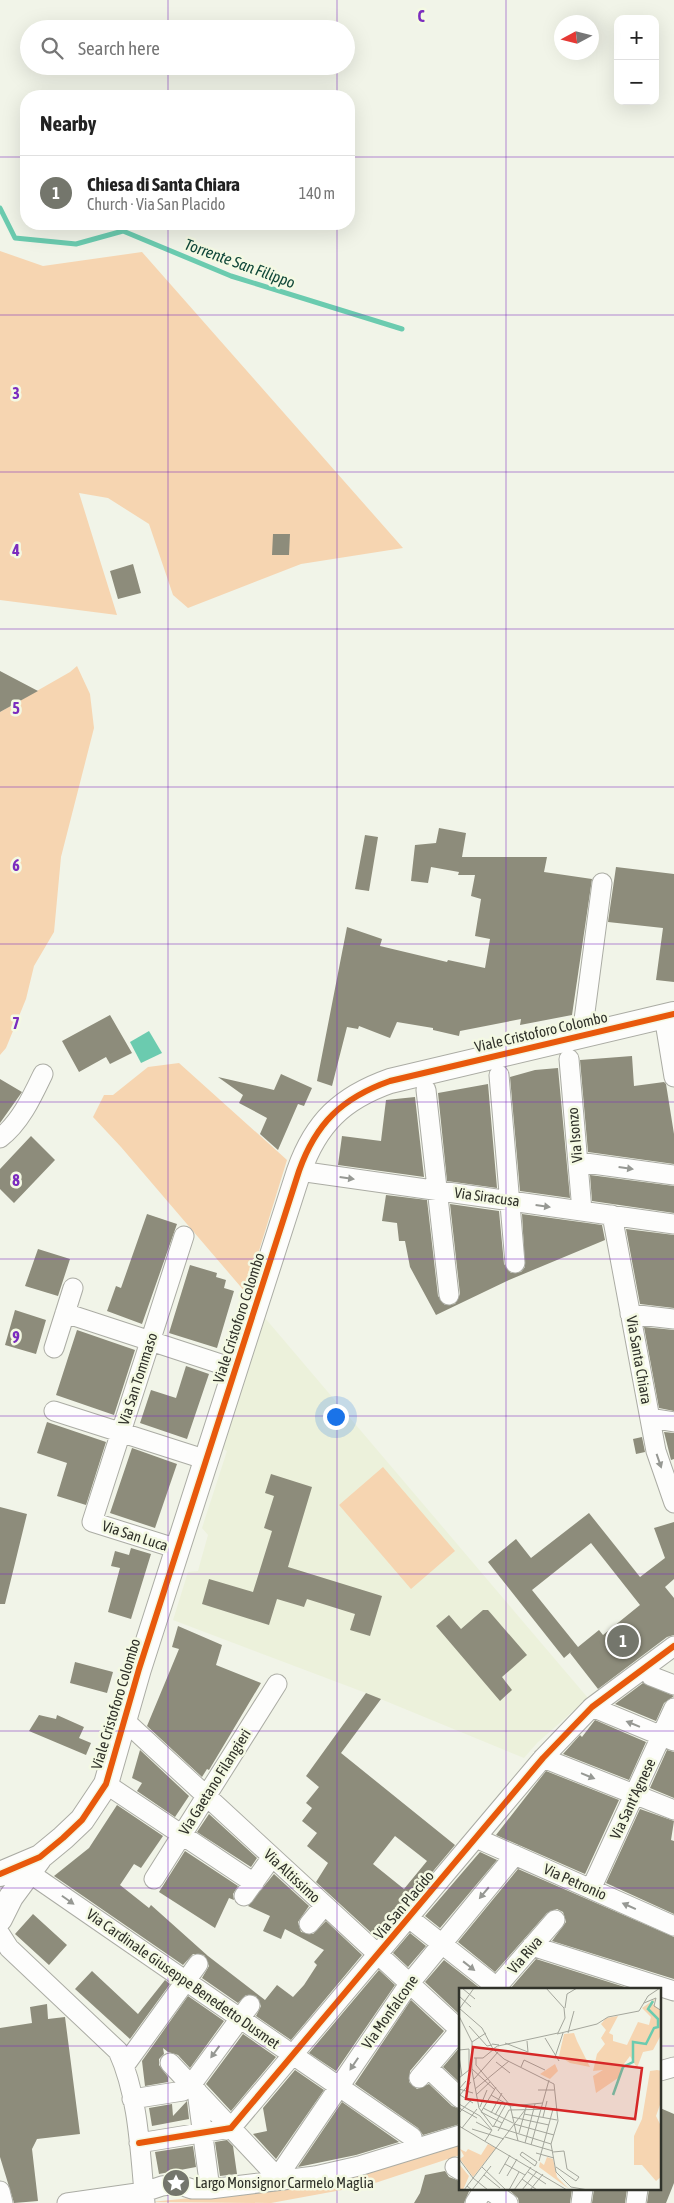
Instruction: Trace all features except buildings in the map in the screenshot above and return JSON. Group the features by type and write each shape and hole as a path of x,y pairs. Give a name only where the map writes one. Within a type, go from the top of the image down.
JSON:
{"street":[{"path":"582,1034 602,883"},
{"path":"669,1014 674,1076"},
{"name":"Viale Cristoforo Colombo","path":"34,1865 82,1820 106,1784 124,1720 299,1171 307,1150 324,1124 347,1101 369,1089 390,1081 669,1014"},
{"name":"Via Isonzo","path":"569,1059 582,1211"},
{"path":"3,1132 33,1095 43,1074"},
{"path":"499,1076 515,1263"},
{"path":"426,1090 449,1295"},
{"path":"578,1162 674,1174"},
{"name":"Via Siracusa","path":"299,1171 674,1224"},
{"name":"Via Santa Chiara","path":"612,1215 656,1451 674,1503"},
{"name":"Via San Tommaso","path":"92,1522 184,1236"},
{"path":"54,1348 73,1288"},
{"path":"65,1313 236,1370"},
{"path":"630,1314 674,1319"},
{"path":"54,1411 207,1460"},
{"path":"650,1418 674,1422"},
{"name":"Via San Luca","path":"92,1522 178,1549"},
{"name":"Via San Placido","path":"231,2128 543,1758 592,1707 674,1646"},
{"path":"651,1676 674,1685"},
{"name":"Via Gaetano Filangieri","path":"154,1880 277,1684"},
{"path":"592,1707 668,1738"},
{"name":"Via Sant'Agnese","path":"591,1889 635,1794 668,1738 674,1708"},
{"name":"Via Altissimo","path":"124,1720 459,2029"},
{"path":"543,1758 674,1810"},
{"path":"106,1784 182,1834 249,1890 272,1857"},
{"name":"Via Petronio","path":"476,1838 674,1926"},
{"name":"Via Monfalcone","path":"279,2179 338,2087 409,1984 514,1855"},
{"path":"0,1874 34,1865"},
{"path":"0,1919 11,1897 34,1865"},
{"name":"Via Cardinale Giuseppe Benedetto Dusmet","path":"34,1865 185,1982 245,2012 293,2056 412,2137"},
{"path":"309,1924 324,1906"},
{"path":"409,1918 496,1988"},
{"name":"Via Riva","path":"498,1988 555,1920"},
{"path":"0,1934 9,1948 31,1966 118,2050 125,2065 132,2099 145,2198"},
{"path":"532,1946 674,1991"},
{"path":"0,1957 31,1966"},
{"path":"125,2065 198,1964"},
{"path":"132,2099 183,2092 194,2088 245,2012"},
{"path":"459,2031 423,2073 459,2097"},
{"path":"170,2063 279,2179"},
{"path":"194,2088 210,2189"},
{"path":"139,2143 231,2128"},
{"path":"67,2203 145,2198 162,2186 178,2184 192,2189 210,2189 315,2176 359,2166 459,2135"},
{"path":"474,2203 485,2190"},
{"path":"488,2190 508,2203"},
{"path":"581,2203 583,2190"},
{"path":"636,2203 638,2190"},
{"path":"0,2191 3,2203"}],"shaded area":[{"path":"0,251 43,266 142,252 403,548 301,564 188,608 173,595 149,524 108,498 79,493 117,615 0,600"},
{"path":"77,666 90,694 94,728 61,857 54,932 34,966 26,999 6,1048 0,1055 0,712 70,672"},
{"path":"149,1031 162,1053 141,1063 130,1042"},
{"path":"179,1063 287,1160 246,1293 93,1117 104,1095 113,1095 148,1067"},
{"path":"265,1318 588,1698 537,1743 524,1758 366,1693 173,1620 188,1572 198,1571 208,1535 202,1528 227,1451 223,1449"},
{"path":"383,1467 455,1551 411,1589 339,1505"},
{"path":"459,2141 459,2155 369,2185 271,2203 151,2202 240,2193"}],"waterway":[{"name":"Torrente San Filippo","path":"0,208 15,238 76,244 123,231 231,276 402,329"}],"cycle path":[{"path":"0,1874 40,1857 63,1838 82,1820 106,1784 139,1669 299,1171 306,1154 323,1126 333,1114 358,1095 390,1081 674,1014"},
{"path":"139,2143 231,2128 543,1758 592,1707 674,1646"}],"place":[{"name":"Chiesa di Santa Chiara","path":"623,1641"},
{"name":"Largo Monsignor Carmelo Maglia","path":"176,2183"}]}
